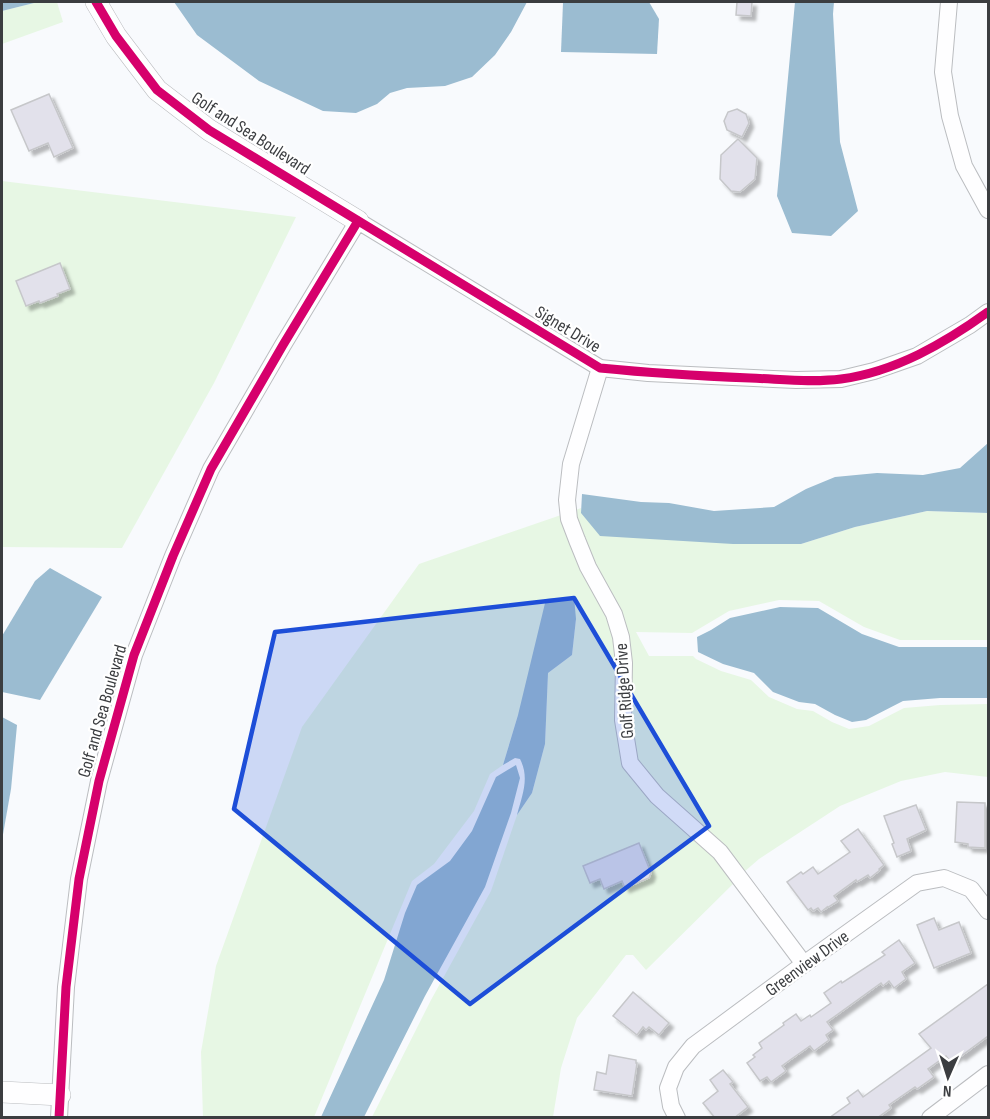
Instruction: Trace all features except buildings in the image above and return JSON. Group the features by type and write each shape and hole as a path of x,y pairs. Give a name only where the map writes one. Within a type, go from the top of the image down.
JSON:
{"street":[{"name":"Golf and Sea Boulevard","path":"59,1118 66,987 79,879 99,782 134,655 173,555 211,469 358,221 209,130 157,90 116,36 96,2"},
{"path":"949,2 943,72 950,116 964,166 988,210"},
{"name":"Signet Drive","path":"358,221 600,368 648,373 796,380 840,379 874,371 917,356 988,312"},
{"name":"Golf Ridge Drive","path":"600,368 571,464 567,500 569,519 577,540 588,567 614,614 621,638 624,663 623,720 630,763 657,796 720,852 804,964"},
{"name":"Greenview Drive","path":"677,1118 671,1106 668,1088 676,1067 693,1046 917,883 944,878 971,889 988,911"},
{"path":"930,1118 988,1074"},
{"path":"2,1092 60,1095"}],"highlighted area":[{"path":"574,598 709,826 470,1004 234,809 275,632"}],"green space":[{"path":"38,2 57,2 63,22 2,44 2,11"},
{"path":"2,181 296,217 214,383 122,548 2,547"},
{"path":"581,508 581,513 801,544 855,527 927,511 988,513 988,640 900,640 864,627 819,601 779,600 729,611 692,633 636,632 649,656 693,656 721,671 751,680 769,697 797,709 813,711 849,729 869,726 904,708 988,704 988,777 945,772 901,781 840,806 759,859 744,872 662,790 637,759 630,720 631,663 577,517 576,510"},
{"path":"561,515 607,618 614,639 615,722 653,803 715,858 733,884 646,970 633,955 626,955 577,1018 561,1068 553,1117 372,1117 431,1000 491,891 517,815 532,793 545,744 548,673 572,655 576,619 518,715 503,765 490,774 474,811 434,864 412,881 314,1117 203,1118 201,1052 216,966 302,727 419,564"}],"water":[{"path":"2,2 38,2 2,11"},
{"path":"174,2 527,2 511,32 495,55 472,77 445,86 407,88 390,93 377,104 356,113 323,111 259,81 197,35"},
{"path":"649,2 659,19 657,54 561,52 563,3"},
{"path":"795,2 834,2 840,142 858,211 831,236 792,233 777,196"},
{"path":"988,443 988,513 927,511 855,527 801,544 733,544 600,536 581,513 582,494 641,502 669,503 714,511 774,507 806,489 835,477 877,473 923,475 960,468"},
{"path":"50,568 102,597 40,700 2,692 2,636 35,581"},
{"path":"574,597 576,619 572,655 548,673 545,744 532,793 517,815 525,780 523,766 520,759 515,758 503,765 518,715 546,599"},
{"path":"780,607 818,608 862,634 899,647 988,647 988,698 903,701 866,720 852,722 815,704 799,702 773,692 754,673 723,664 698,652 697,637 730,618"},
{"path":"2,717 17,725 11,789 2,840"},
{"path":"516,765 520,778 511,813 485,887 425,996 364,1117 321,1117 384,980 405,913 417,885 450,861 472,831 496,777"}],"cycle path":[{"path":"96,2 116,36 157,90 209,130 600,368 796,380 841,379 900,363 937,345 988,312"},
{"path":"59,1118 66,987 79,879 99,781 134,655 173,556 211,469 358,221"}]}
